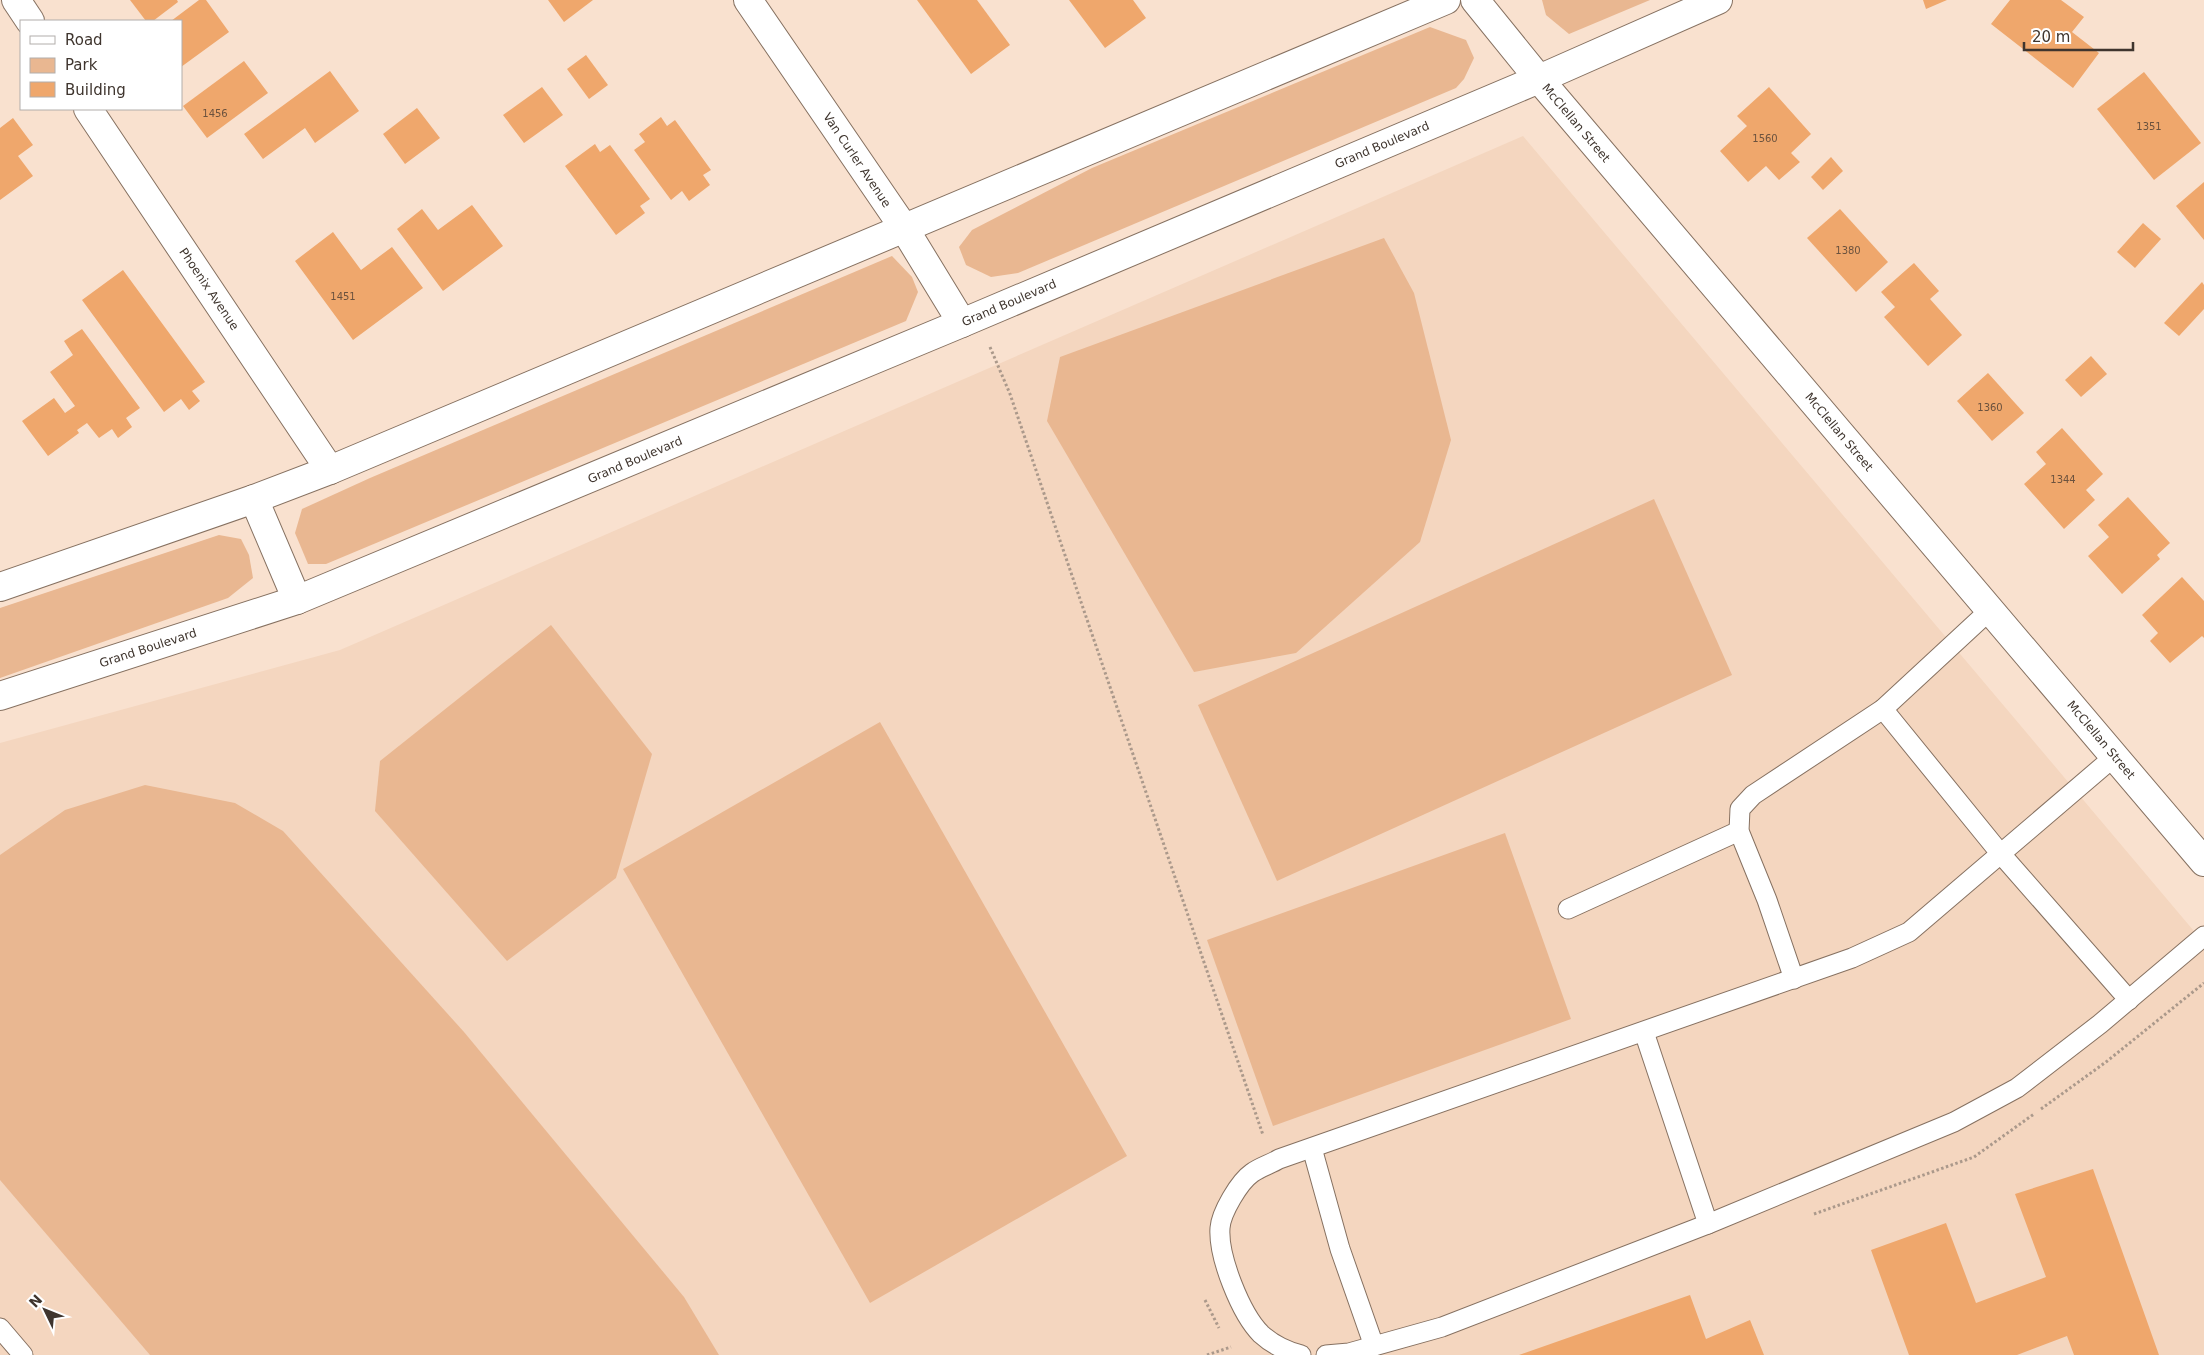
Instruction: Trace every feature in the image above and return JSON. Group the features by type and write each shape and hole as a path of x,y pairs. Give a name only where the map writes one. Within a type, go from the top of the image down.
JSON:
{"street":[{"path":"16,0 29,20"},
{"name":"Van Curler Avenue","path":"748,0 904,228 962,323"},
{"path":"0,587 254,499 330,470 1446,0"},
{"name":"McClellan Street","path":"1475,0 1539,79 2204,862"},
{"name":"Grand Boulevard","path":"0,696 296,600 962,323 1539,79 1718,0"},
{"name":"Phoenix Avenue","path":"89,110 330,470"},
{"path":"254,499 296,600"}],"lane":[{"path":"1794,979 1774,917 1739,831 1740,809 1753,795 1883,709 1990,610"},
{"path":"1883,709 2000,852 2129,1000"},
{"path":"1301,1355 1284,1350 1261,1334 1248,1317 1223,1258 1220,1227 1229,1202 1251,1173 1279,1159 1852,958 1909,932 2000,852 2115,756"},
{"path":"1568,908 1739,831"},
{"path":"1326,1355 1349,1353 1442,1327 1708,1224 1954,1122 2017,1088 2129,1000 2204,936"},
{"path":"1644,1032 1708,1224"},
{"path":"1312,1148 1340,1249 1374,1346"},
{"path":"0,1328 23,1355"}],"path":[{"path":"987,342 1010,394 1265,1142"},
{"path":"1202,1291 1211,1316 1221,1331"},
{"path":"1226,1339 1236,1351"},
{"path":"1207,1355 1231,1347"}],"shaded area":[{"path":"1523,136 2204,943 2204,1355 0,1355 0,743 340,650"}],"green space":[{"path":"1542,0 1650,0 1569,34 1546,15"},
{"path":"1430,27 1466,40 1474,58 1464,79 1456,88 1018,273 991,277 966,265 959,247 972,230 1092,168"},
{"path":"1384,238 1414,293 1451,440 1420,542 1296,653 1194,672 1047,421 1060,357"},
{"path":"892,256 912,277 918,292 906,321 326,564 308,564 295,533 302,509 370,478"},
{"path":"1654,499 1732,675 1277,881 1198,705"},
{"path":"219,535 241,539 249,555 253,578 228,598 0,678 0,608"},
{"path":"551,625 652,754 616,878 507,961 375,811 380,761"},
{"path":"880,722 1127,1156 870,1303 623,869"},
{"path":"145,785 235,803 283,831 464,1032 684,1297 719,1355 150,1355 0,1180 0,855 65,810"},
{"path":"1505,833 1571,1019 1273,1126 1207,940"}],"building":[{"path":"130,0 177,0 178,2 154,20 145,20"},
{"path":"199,0 206,0 229,32 182,66 182,20 172,20"},
{"path":"548,0 593,0 564,22"},
{"path":"917,0 977,0 1010,45 971,74"},
{"path":"1069,0 1133,0 1146,18 1105,48"},
{"path":"1923,0 1947,0 1926,9"},
{"path":"2010,0 2061,0 2084,17 2072,32 2099,53 2073,88 1991,24"},
{"path":"586,55 608,85 589,99 567,69"},
{"path":"244,61 268,93 207,138 183,106"},
{"path":"330,71 359,111 315,143 305,128 263,159 244,134"},
{"path":"2144,72 2201,143 2154,180 2097,109"},
{"path":"542,87 563,115 524,143 503,115"},
{"path":"1769,87 1811,134 1791,153 1800,162 1779,180 1766,166 1748,182 1720,151 1747,126 1737,116"},
{"path":"417,108 440,138 405,164 383,134"},
{"path":"661,117 667,126 675,120 711,170 703,175 710,185 689,201 682,191 671,200 634,150 645,142 639,134"},
{"path":"13,118 33,145 18,156 33,176 0,200 0,128"},
{"path":"595,144 600,152 610,145 650,199 640,206 645,213 616,235 565,166"},
{"path":"1831,157 1843,171 1823,190 1811,177"},
{"path":"2204,182 2204,240 2176,206"},
{"path":"472,205 503,246 443,291 397,229 422,209 438,230"},
{"path":"1840,209 1888,262 1856,292 1807,238"},
{"path":"2143,223 2161,239 2135,268 2117,252"},
{"path":"333,232 361,270 392,247 423,288 353,340 295,261"},
{"path":"1914,263 1939,291 1930,299 1962,335 1928,366 1884,317 1895,307 1881,292"},
{"path":"123,270 205,382 192,391 200,401 189,410 181,399 164,412 82,300"},
{"path":"2202,282 2204,285 2204,309 2179,336 2164,323"},
{"path":"82,329 140,408 126,418 132,427 118,438 112,429 99,438 87,423 77,430 79,433 48,456 22,421 54,398 65,413 75,406 50,372 73,355 64,341"},
{"path":"2091,356 2107,374 2081,397 2065,380"},
{"path":"1988,373 2024,413 1992,441 1957,401"},
{"path":"2062,428 2103,474 2086,490 2095,500 2064,529 2024,484 2046,464 2036,452"},
{"path":"2128,497 2170,543 2157,555 2160,559 2122,594 2088,556 2109,537 2098,525"},
{"path":"2182,577 2204,601 2204,638 2202,636 2170,663 2150,641 2158,633 2142,615"},
{"path":"2093,1169 2159,1355 2074,1355 2067,1336 2017,1355 1909,1355 1871,1250 1946,1223 1976,1303 2046,1277 2015,1194"},
{"path":"1690,1295 1706,1339 1750,1320 1764,1355 1519,1355"}]}
